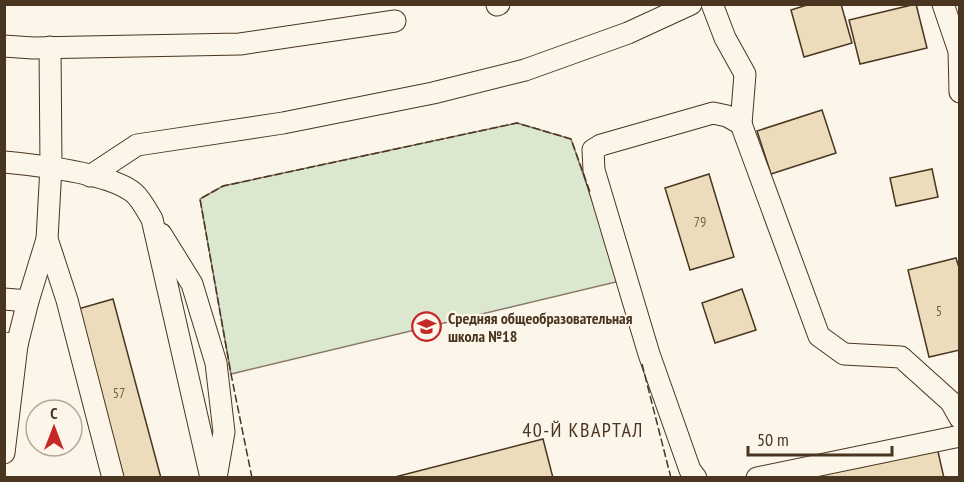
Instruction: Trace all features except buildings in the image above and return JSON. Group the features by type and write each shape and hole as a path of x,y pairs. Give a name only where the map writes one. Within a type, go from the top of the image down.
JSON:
{"lane":[{"path":"90,176 137,145 284,123 433,93 525,70 628,33 691,4"},
{"path":"712,4 724,38 745,74 741,124 819,336 844,354 902,357 951,402 960,418"},
{"path":"943,4 959,51 960,92"},
{"path":"4,46 240,44 394,21"},
{"path":"4,453 11,344 28,301 47,239 51,167 50,47"},
{"path":"696,477 690,470 649,354 594,170 593,150 601,145 713,113 727,116 741,124"},
{"path":"4,162 51,167 111,181 134,193 152,219 192,284 216,363 224,432 216,477"},
{"path":"152,219 212,477"},
{"path":"47,239 67,300 113,477"},
{"path":"4,299 28,301"},
{"path":"757,477 960,436"}],"green space":[{"path":"517,123 571,139 620,281 231,374 200,199 223,186"}],"fence":[{"path":"252,478 200,199 223,186 517,123 571,139 590,192"},
{"path":"642,364 671,478"}],"place":[{"name":"Средняя общеобразовательная школа №18","path":"427,327"}],"district":[{"name":"40-Й КВАРТАЛ","path":"583,430"}]}
